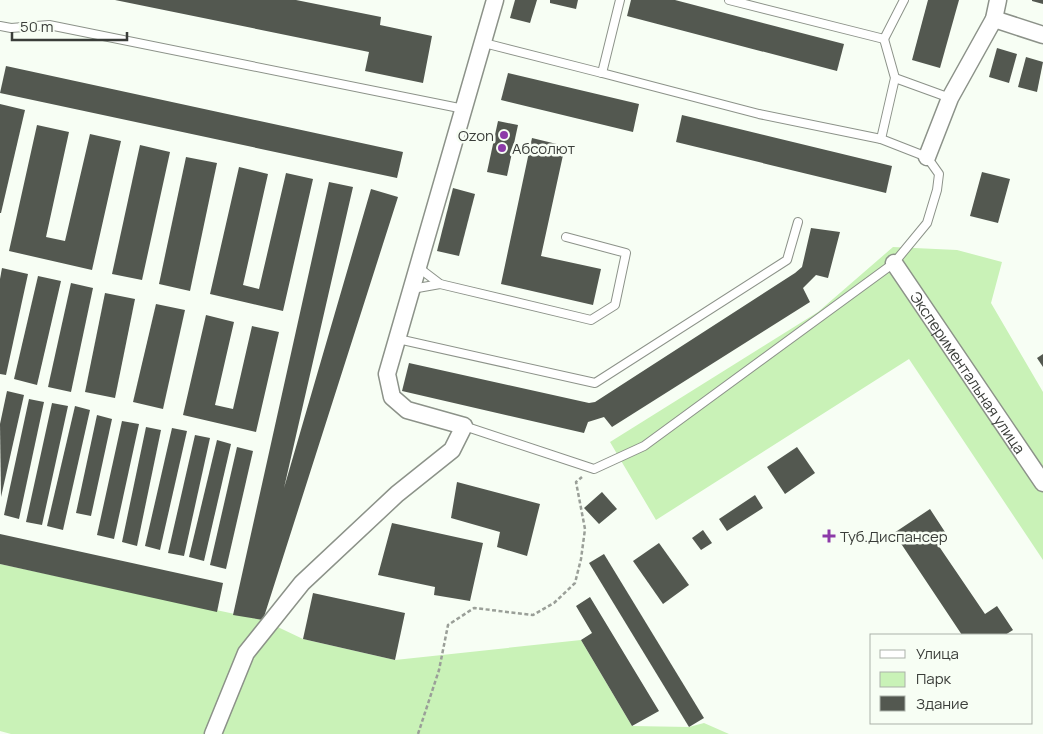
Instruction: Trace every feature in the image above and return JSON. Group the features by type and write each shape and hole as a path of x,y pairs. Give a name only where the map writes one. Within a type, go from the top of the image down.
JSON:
{"street":[{"path":"213,734 246,653 302,583 397,494 452,450 464,426 407,410 392,398 387,374 496,0"},
{"path":"927,157 950,98 994,19 998,0"},
{"path":"994,19 1043,35"},
{"name":"Экспериментальная улица","path":"894,263 1043,483"}],"lane":[{"path":"602,73 620,0"},
{"path":"729,0 884,39"},
{"path":"881,139 895,78 884,39 904,0"},
{"path":"0,26 10,28 48,25 465,110"},
{"path":"464,426 594,469 644,446 894,263 927,223 939,174 927,157 881,139 759,114 484,43"},
{"path":"895,78 950,98"},
{"path":"398,339 595,383 786,260 798,222"},
{"path":"418,268 440,284 592,320 615,305 626,253 566,237"},
{"path":"412,289 440,284"}],"path":[{"path":"418,734 439,670 448,625 474,608 532,615 554,603 575,583 581,559 585,529 576,482 594,469"}],"green space":[{"path":"893,247 957,250 1002,262 991,303 1043,392 1043,560 909,359 656,520 610,442 818,312"},
{"path":"0,564 263,620 303,639 395,660 581,640 632,726 689,727 704,723 729,734 11,734 0,731"}],"building":[{"path":"115,0 296,0 381,17 380,25 432,36 423,83 365,71 369,52"},
{"path":"515,0 537,0 530,23 510,18"},
{"path":"550,0 578,0 576,9 550,3"},
{"path":"631,0 675,0 844,44 837,71 627,16"},
{"path":"928,0 959,0 940,68 912,60"},
{"path":"1043,0 1043,4 1032,1"},
{"path":"997,48 1017,54 1009,83 989,77"},
{"path":"1026,57 1043,62 1037,92 1018,87"},
{"path":"6,66 403,152 397,178 0,93"},
{"path":"508,73 639,104 633,132 501,100"},
{"path":"0,104 25,110 1,213 0,213"},
{"path":"682,115 892,166 886,193 676,142"},
{"name":"Абсолют","path":"498,121 518,125 507,176 487,172"},
{"path":"37,125 69,132 46,237 65,241 90,134 121,141 92,270 9,251"},
{"path":"532,138 565,146 541,256 601,269 593,305 501,284"},
{"path":"140,145 170,152 142,280 112,274"},
{"path":"186,157 217,163 190,291 159,284"},
{"path":"239,167 268,174 243,285 259,289 286,173 313,179 283,311 210,294"},
{"path":"982,172 1010,179 998,223 970,216"},
{"path":"329,182 353,187 284,488 371,189 398,197 263,620 233,615"},
{"path":"453,188 475,194 459,256 437,251"},
{"path":"811,228 840,232 828,278 816,275 803,288 810,302 612,427 604,417 588,422 584,433 402,391 409,363 589,403 595,402 795,273 802,267"},
{"path":"2,268 28,274 6,375 0,374 0,279"},
{"path":"38,276 61,281 37,385 14,379"},
{"path":"71,283 93,288 71,392 48,387"},
{"path":"105,293 135,299 115,398 85,392"},
{"path":"156,304 185,310 163,409 133,402"},
{"path":"206,315 234,322 215,405 233,409 252,326 279,332 256,432 183,415"},
{"path":"1043,354 1043,367 1037,358"},
{"path":"7,391 24,395 1,497 0,424"},
{"path":"29,399 44,402 19,519 4,515"},
{"path":"52,403 68,406 42,525 26,522"},
{"path":"75,406 90,410 63,530 47,526"},
{"path":"97,415 112,419 91,516 76,513"},
{"path":"122,421 139,424 114,539 97,535"},
{"path":"146,427 161,430 137,546 122,542"},
{"path":"172,428 187,431 160,550 145,546"},
{"path":"195,435 210,438 184,556 168,553"},
{"path":"217,440 231,444 204,561 189,557"},
{"path":"237,447 253,451 226,569 210,565"},
{"path":"797,447 815,473 785,494 767,467"},
{"path":"457,482 540,504 527,556 497,547 500,532 451,518"},
{"path":"602,492 617,509 599,524 584,508"},
{"path":"755,495 763,508 727,531 719,519"},
{"path":"930,509 945,532 934,539 985,614 997,606 1013,630 1007,634 961,634 894,533"},
{"path":"392,523 483,543 470,601 434,595 435,587 378,575"},
{"path":"703,530 712,543 701,550 692,538"},
{"path":"0,534 223,583 217,612 0,564"},
{"path":"659,543 689,585 663,604 633,561"},
{"path":"604,554 704,718 689,727 589,563"},
{"path":"313,593 405,613 395,660 303,639"},
{"path":"590,597 659,711 632,726 581,640 592,633 576,606"}],"place":[{"name":"Ozon","path":"504,135"},
{"name":"Абсолют","path":"502,148"},
{"name":"Туб.Диспансер","path":"829,536"}]}
